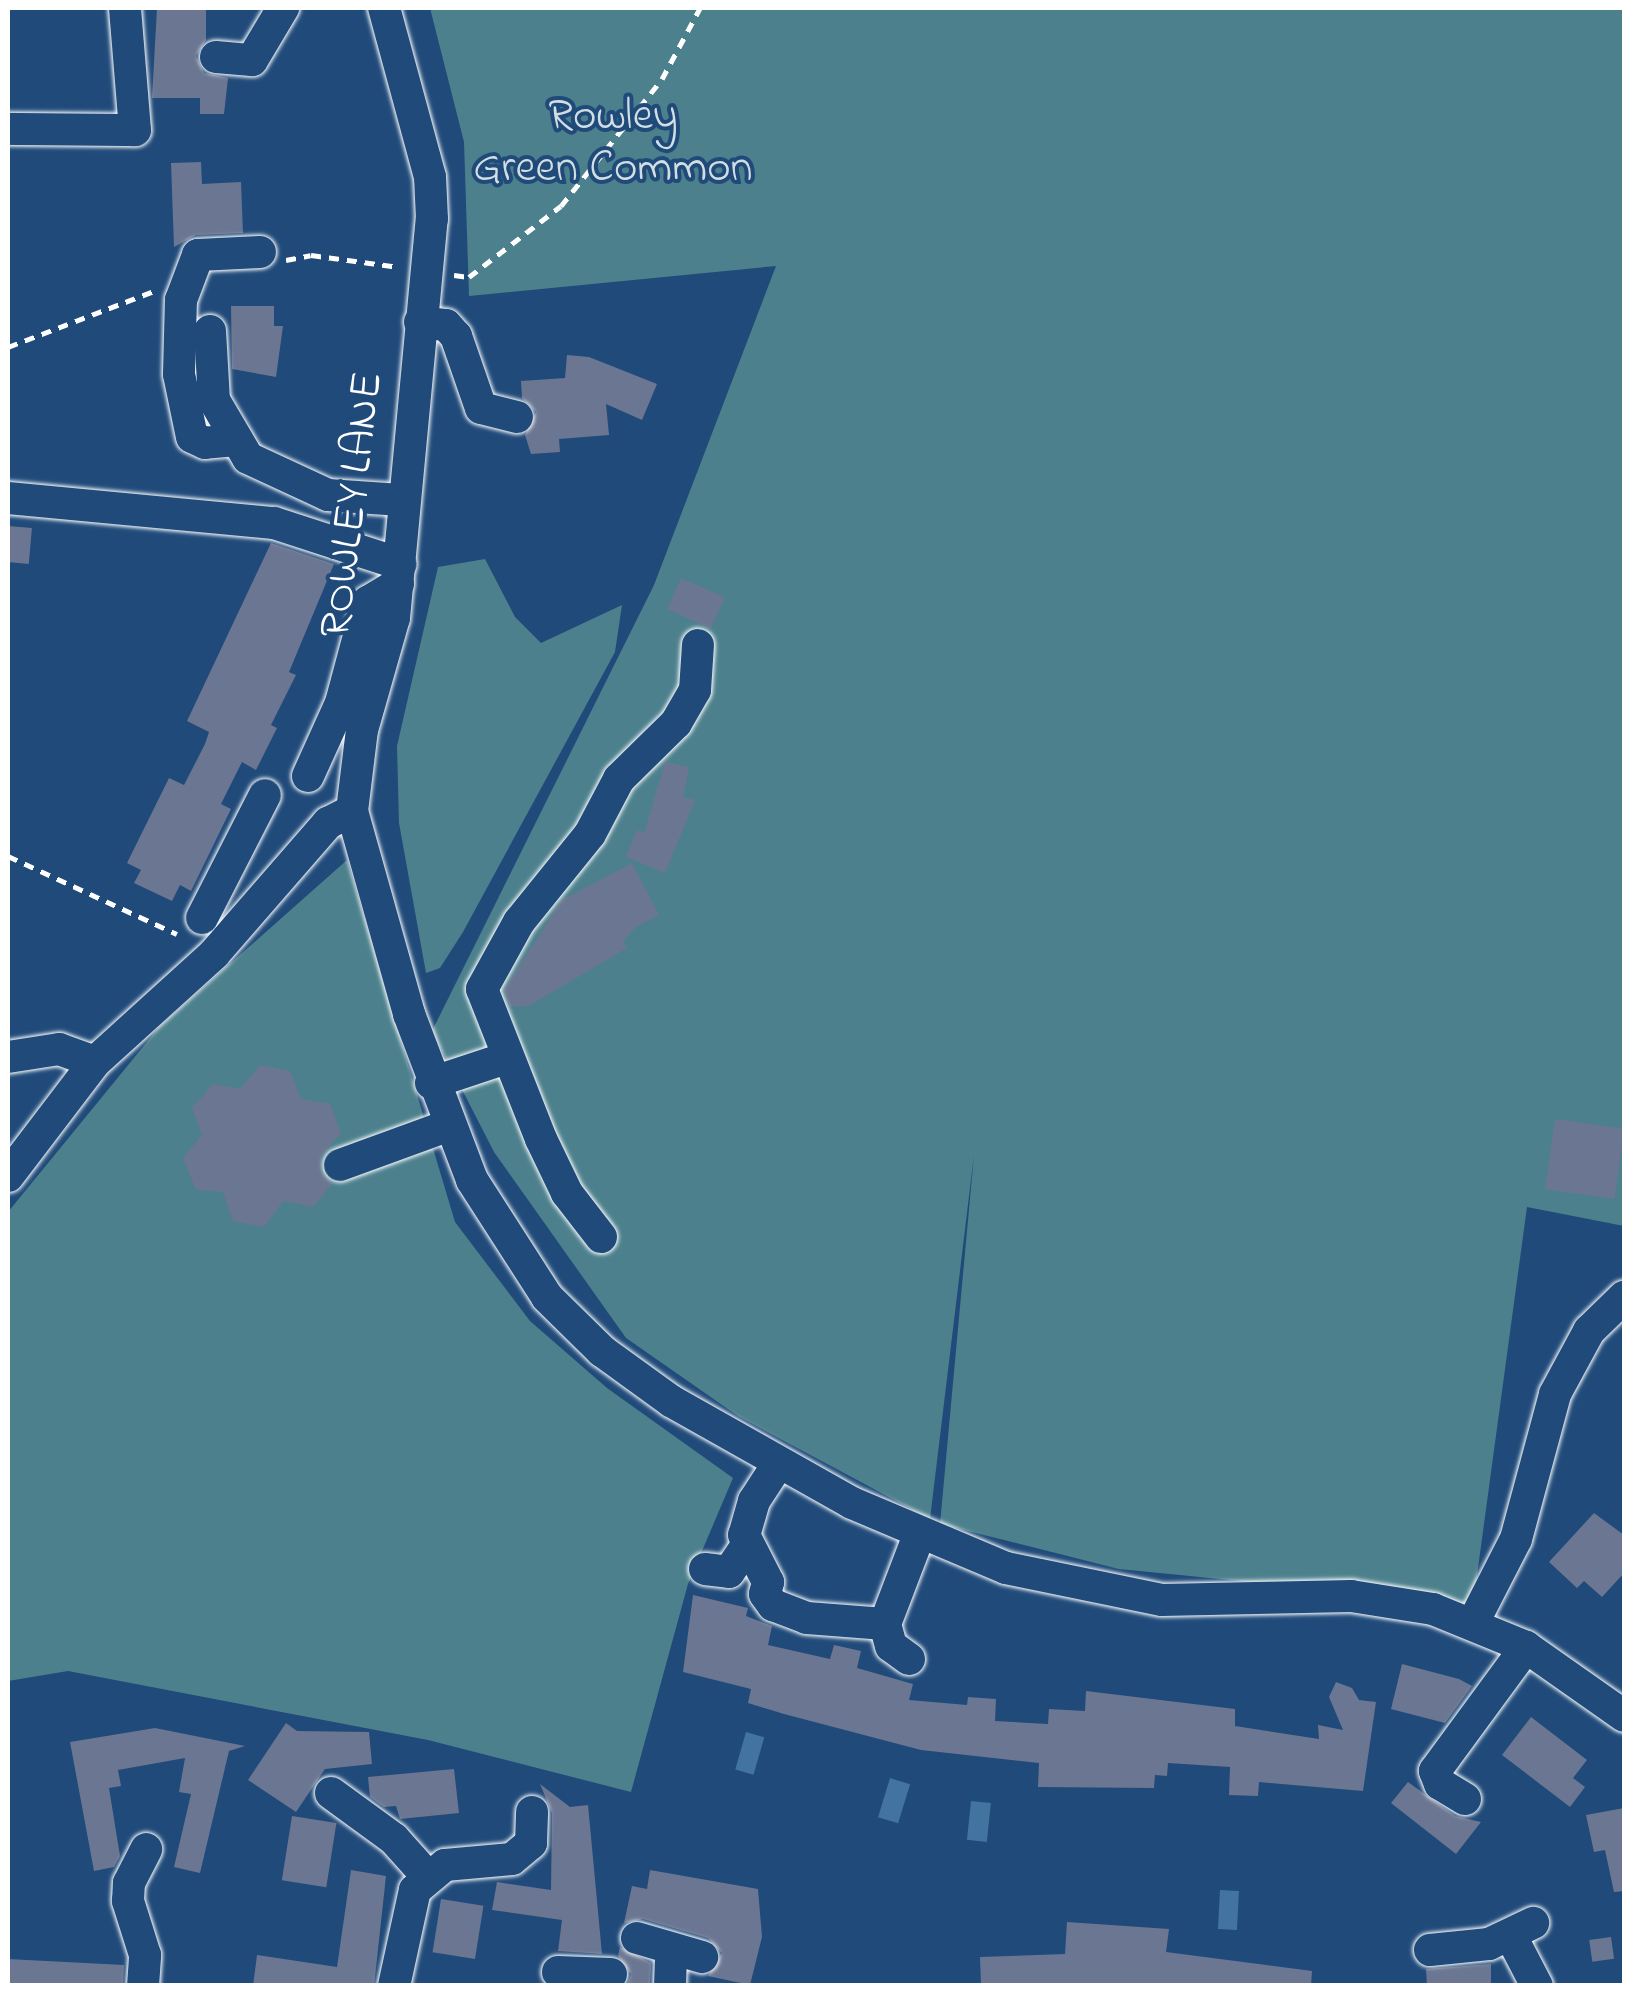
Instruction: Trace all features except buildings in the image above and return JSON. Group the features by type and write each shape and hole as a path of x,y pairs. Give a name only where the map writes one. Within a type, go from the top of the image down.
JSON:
{"street":[{"path":"8,128 135,130 125,8"},
{"path":"216,57 252,60 283,8"},
{"name":"ROWLEY LANE","path":"352,811 362,730 399,574 401,500 426,271 430,177 384,8"},
{"path":"237,440 205,443 192,437 178,374 181,300 198,255 260,252"},
{"path":"420,322 446,325 456,336 482,408 517,417"},
{"path":"210,331 214,400 248,458 328,495 401,500"},
{"path":"8,498 274,523 399,574 368,602 341,702 308,776"},
{"path":"600,1237 566,1193 484,1007 482,989 493,966 590,834 620,780 676,723 695,690 698,645"},
{"path":"202,918 265,795"},
{"path":"8,1176 94,1062 214,954 328,824 352,811 432,1083 448,1126 506,1236 574,1326 671,1401 778,1464 919,1535 1006,1568 1122,1595 1351,1596 1474,1621 1526,1646 1624,1716"},
{"path":"232,859 278,880"},
{"path":"8,1058 59,1049 94,1062"},
{"path":"432,1083 506,1058"},
{"path":"340,1164 448,1126"},
{"path":"1474,1621 1516,1538 1555,1394 1589,1331 1624,1296"},
{"path":"778,1464 754,1501 744,1535 774,1605 848,1626 885,1624"},
{"path":"909,1659 891,1646 885,1624 919,1535"},
{"path":"705,1568 729,1572 747,1545"},
{"path":"1466,1799 1440,1784 1435,1772 1526,1646"},
{"path":"331,1793 394,1839 429,1878"},
{"path":"394,1986 414,1890 446,1865 512,1859 531,1843 532,1812"},
{"path":"143,1986 142,1934 128,1901 129,1883 146,1849"},
{"path":"1430,1950 1522,1930 1538,1986"},
{"path":"637,1938 687,1953 670,1986"}],"path":[{"path":"311,255 468,278 561,206 662,79 700,8"},
{"path":"8,856 88,888 214,954"}],"green space":[{"name":"Rowley Green Common","path":"430,8 1624,8 1624,1226 1527,1207 1473,1605 1361,1584 1271,1584 1119,1569 940,1524 974,1155 930,1519 738,1416 626,1338 494,1152 432,1031 654,585 776,266 469,296 464,142"},
{"path":"485,559 515,617 541,643 622,605 615,652 463,932 440,968 426,973 399,823 397,746 438,567"},
{"path":"347,860 455,1222 530,1321 607,1388 733,1478 688,1584 631,1792 428,1740 68,1671 8,1681 8,1212 160,1026"}],"water":[{"path":"746,1732 764,1737 754,1775 735,1769"},
{"path":"890,1778 910,1784 898,1823 878,1817"},
{"path":"971,1801 991,1803 987,1842 967,1840"},
{"path":"1220,1890 1239,1891 1237,1930 1218,1929"}]}
